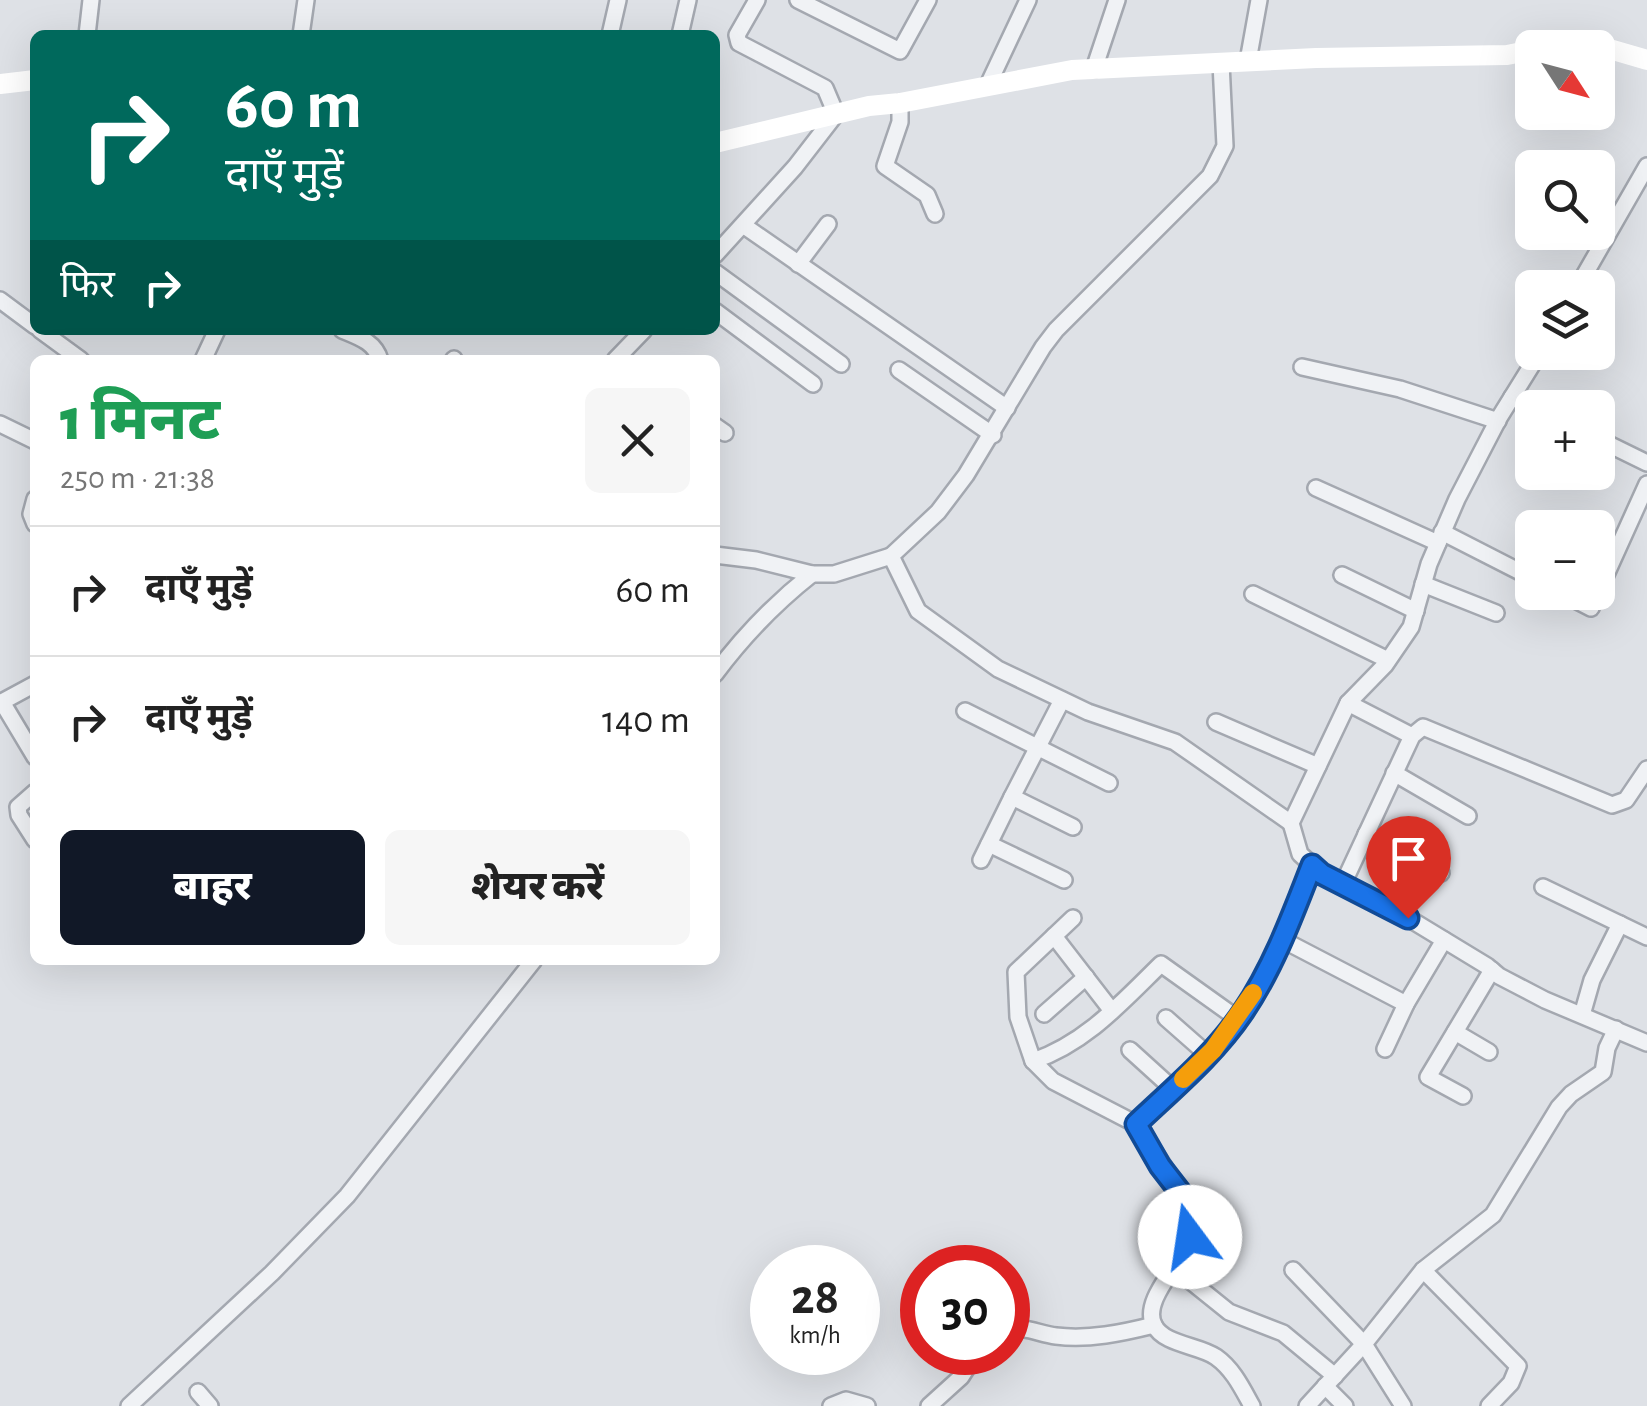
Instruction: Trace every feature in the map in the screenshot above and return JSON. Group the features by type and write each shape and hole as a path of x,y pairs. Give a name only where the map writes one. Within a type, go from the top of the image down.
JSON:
{"street":[{"path":"88,30 91,0"},
{"path":"302,30 306,0"},
{"path":"611,30 618,0"},
{"path":"681,30 688,0"},
{"path":"757,0 738,35 739,43 825,88 836,114"},
{"path":"798,0 900,51 928,0"},
{"path":"988,85 1028,0"},
{"path":"1094,69 1116,0"},
{"path":"1248,61 1258,0"},
{"path":"1615,51 1647,60"},
{"path":"720,142 836,114 1094,69 1515,53"},
{"path":"720,556 812,574 834,574 891,556 938,512 993,435 1042,347 1210,176 1220,161 1226,146 1221,62"},
{"path":"0,84 30,81"},
{"path":"900,104 900,122 886,168 927,195 935,214"},
{"path":"720,250 795,168 836,114"},
{"path":"1587,270 1647,166"},
{"path":"798,264 828,224"},
{"path":"743,225 1006,408"},
{"path":"720,276 841,364"},
{"path":"0,300 30,322"},
{"path":"720,315 813,384"},
{"path":"47,335 74,355"},
{"path":"354,335 366,340 378,355"},
{"path":"621,355 639,335"},
{"path":"1302,367 1400,389 1498,421"},
{"path":"898,370 993,435"},
{"path":"1291,823 1348,704 1388,660 1411,627 1440,538 1498,421 1529,370"},
{"path":"0,424 30,439"},
{"path":"1615,447 1647,463"},
{"path":"1615,554 1647,484"},
{"path":"1316,488 1515,571"},
{"path":"891,556 918,611 998,669 1088,712 1175,742 1291,823 1300,854 1312,865 1545,1000 1647,1042"},
{"path":"720,667 772,605 812,574"},
{"path":"1342,576 1416,611"},
{"path":"1423,584 1496,613"},
{"path":"1253,594 1388,660"},
{"path":"30,687 1,703 30,750"},
{"path":"980,860 1062,700"},
{"path":"1348,704 1412,736"},
{"path":"965,712 1109,783"},
{"path":"1216,722 1318,766"},
{"path":"1343,884 1412,736 1423,727 1612,806 1626,800 1647,769"},
{"path":"1394,773 1468,816"},
{"path":"30,796 18,807 30,832"},
{"path":"1012,797 1072,827"},
{"path":"1366,834 1441,874"},
{"path":"989,844 1064,880"},
{"path":"1136,1124 1208,1056 1238,1019 1281,938 1312,865"},
{"path":"1542,887 1647,937"},
{"path":"1073,918 1016,972 1018,1017 1034,1061 1053,1080 1136,1124 1160,1166 1184,1197 1190,1237 1156,1300 1154,1325 1166,1336 1213,1354 1232,1370 1252,1406"},
{"path":"1582,1015 1592,980 1620,924"},
{"path":"1054,936 1112,1011"},
{"path":"1281,938 1406,1004"},
{"path":"1385,1048 1444,940"},
{"path":"1034,1061 1095,1028 1161,964 1238,1019"},
{"path":"129,1406 272,1273 347,1196 530,965"},
{"path":"1462,1096 1428,1077 1492,970"},
{"path":"1044,1014 1086,978"},
{"path":"1166,1018 1208,1056"},
{"path":"1307,1406 1364,1344 1423,1270 1493,1215 1559,1107 1603,1072 1606,1048 1616,1029"},
{"path":"1455,1032 1489,1052"},
{"path":"1130,1050 1173,1089"},
{"path":"1173,1267 1229,1312 1283,1333 1330,1381 1345,1406"},
{"path":"1293,1270 1364,1344 1403,1406"},
{"path":"1423,1270 1518,1366 1515,1377 1489,1406"},
{"path":"1030,1330 1085,1338 1154,1325"},
{"path":"929,1406 962,1375"},
{"path":"198,1392 210,1406"},
{"path":"831,1406 856,1400 867,1406"}],"slow traffic":[{"path":"1183,1079 1213,1050 1253,993"}],"route":[{"path":"1190,1237 1184,1197 1160,1166 1136,1124 1213,1050 1245,1009 1312,865 1322,874 1408,918"}]}
